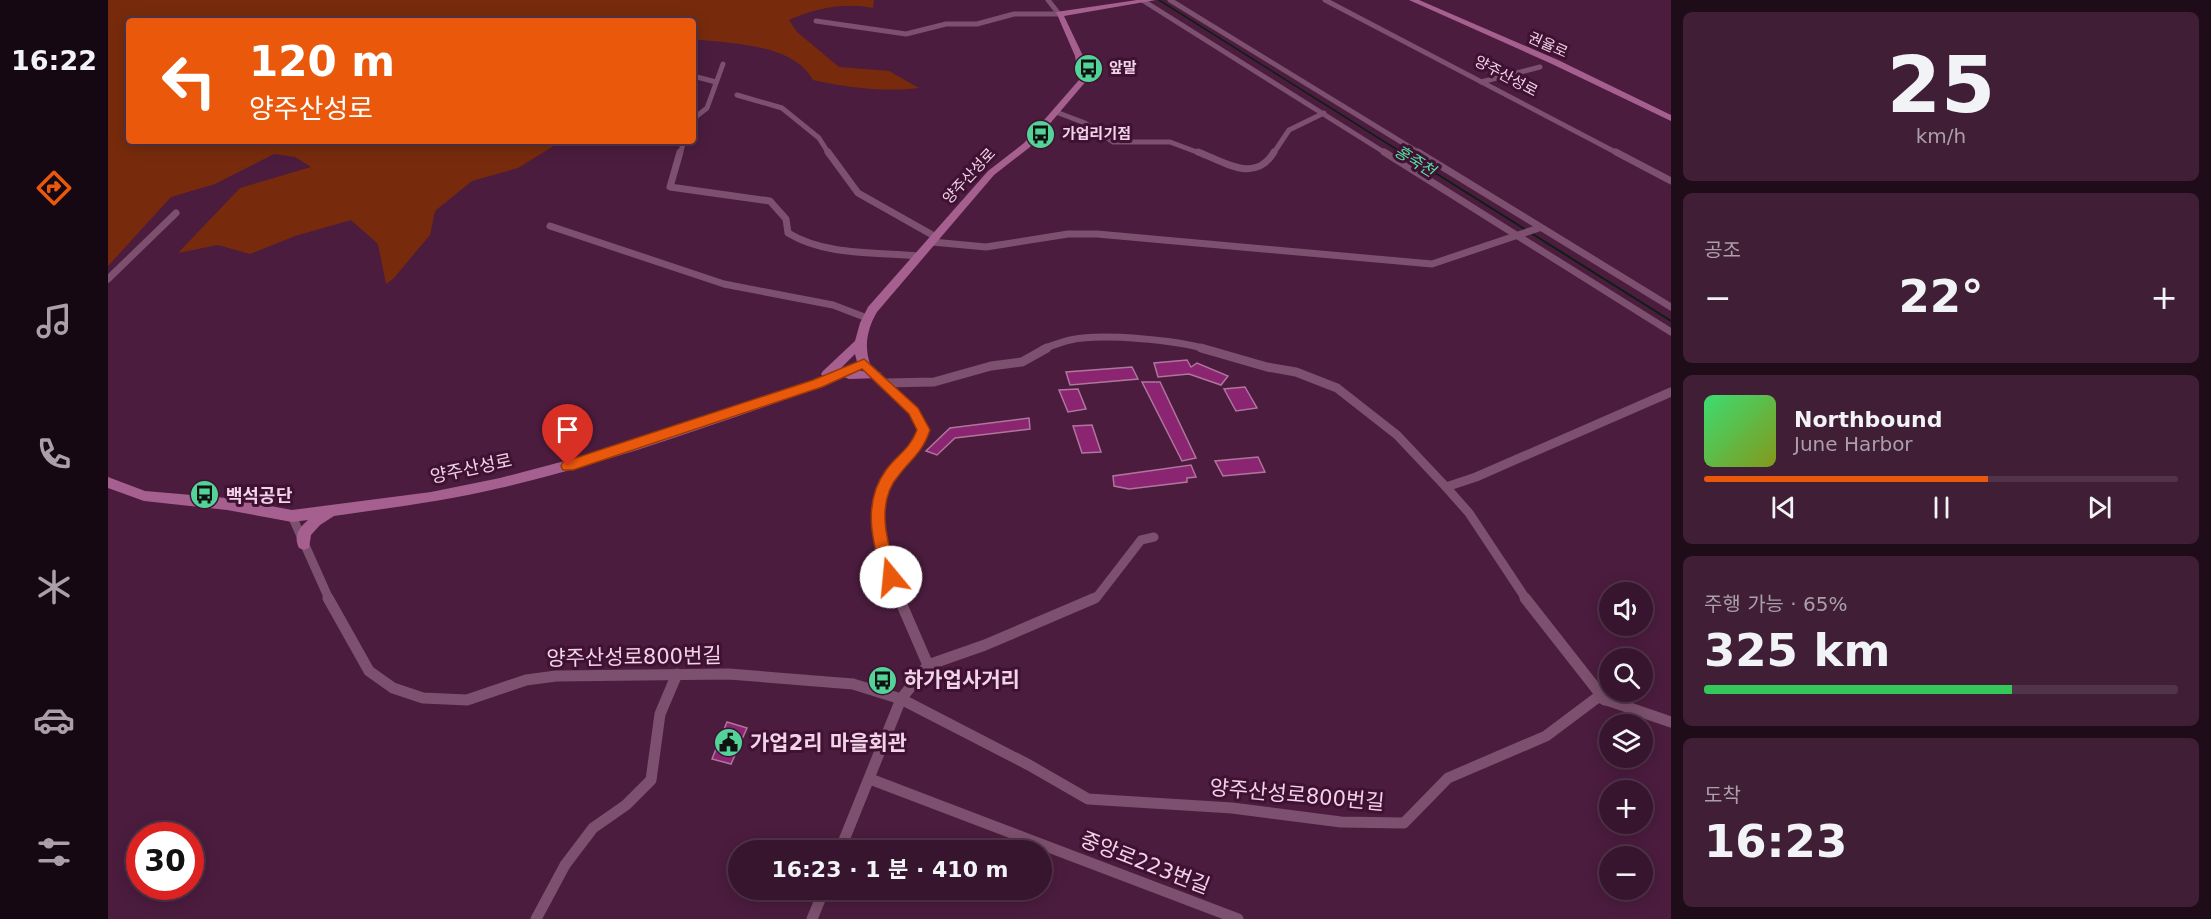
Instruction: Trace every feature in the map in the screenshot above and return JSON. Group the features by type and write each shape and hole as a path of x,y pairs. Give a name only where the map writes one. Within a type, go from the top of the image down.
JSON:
{"street":[{"name":"양주산성로","path":"108,482 144,496 227,504 292,516 473,489 576,464 818,384 864,364 860,343 867,318 991,173 1028,145 1083,80 1084,75 1059,14 1048,0"},
{"path":"816,21 906,34 946,24 977,24 1014,14 1059,14 1146,0 1671,332"},
{"path":"1170,0 1671,307"},
{"name":"양주산성로","path":"1325,0 1671,181"},
{"name":"권율로","path":"1413,0 1555,62 1671,118"},
{"path":"696,117 707,108 723,64"},
{"path":"1481,82 1540,67"},
{"path":"696,77 717,82"},
{"path":"737,95 782,108 819,138 842,174 858,193 934,239 986,247 1068,234 1097,234 1432,264 1539,228"},
{"path":"1056,112 1084,123 1113,142 1170,142 1247,170 1257,171 1268,163 1287,132 1324,112"},
{"path":"1337,120 1357,115"},
{"path":"683,144 669,184 670,188 770,201 786,219 788,232 798,241 823,247 918,256"},
{"path":"108,279 176,213"},
{"path":"550,226 724,284 751,291 808,299 852,311 867,318"},
{"path":"818,384 852,374 880,379 934,382 991,366 1022,362 1042,349 1070,340 1092,338 1185,343 1267,368 1296,372 1337,388 1397,435 1469,513 1504,570 1548,630 1599,693"},
{"path":"818,384 860,343"},
{"path":"864,364 914,411 924,430 918,448 886,482 877,513 880,543 891,577 928,665"},
{"path":"1446,487 1671,392"},
{"path":"304,544 304,533 309,527 332,511"},
{"name":"양주산성로800번길","path":"292,516 329,600 369,671 379,680 408,694 453,702 474,699 541,677 729,674 832,681 874,688 901,699 1029,765 1088,799 1232,808 1341,822 1404,823 1448,778 1546,736 1599,697"},
{"path":"844,840 901,699 928,665 985,645 1097,597 1141,540 1154,537"},
{"path":"536,919 565,865 593,828 626,805 651,780 660,714 677,674"},
{"path":"1611,702 1671,722"},
{"name":"중앙로223번길","path":"870,779 1238,919"},
{"path":"812,919 820,900"}],"shaded area":[{"path":"108,0 874,0 873,8 830,7 789,20 797,32 839,67 889,71 919,88 892,90 813,80 804,68 776,52 742,44 696,39 696,18 126,18 126,144 557,144 518,168 472,181 435,211 430,235 393,279 386,284 378,244 351,220 295,236 250,254 218,245 178,253 240,188 311,167 295,157 274,154 215,184 171,197 108,266"}],"building":[{"path":"1187,360 1191,367 1197,363 1228,376 1221,385 1189,374 1158,377 1154,363"},
{"path":"1132,367 1138,379 1070,385 1066,372"},
{"path":"1142,382 1160,382 1196,458 1182,461"},
{"path":"1245,387 1257,408 1236,411 1224,389"},
{"path":"1078,389 1086,409 1068,412 1059,390"},
{"path":"1029,418 1030,429 955,438 937,455 926,451 950,428"},
{"path":"1092,425 1101,452 1082,453 1073,426"},
{"path":"1258,457 1265,472 1223,476 1215,461"},
{"path":"1191,465 1196,477 1187,478 1187,482 1129,489 1114,486 1113,476"},
{"name":"가업2리 마을회관","path":"727,722 747,728 731,764 712,759"}],"waterway":[{"name":"홍죽천","path":"1159,0 1404,154"},
{"name":"홍죽천","path":"1402,152 1671,321"}],"place":[{"name":"앞말","path":"1088,68"},
{"name":"가업리기점","path":"1041,134"},
{"name":"백석공단","path":"205,495"},
{"name":"하가업사거리","path":"883,680"},
{"name":"가업2리 마을회관","path":"729,743"}],"route":[{"path":"568,466 818,384 864,364 914,411 924,430 918,448 891,473 878,501 880,543 891,577"}]}
